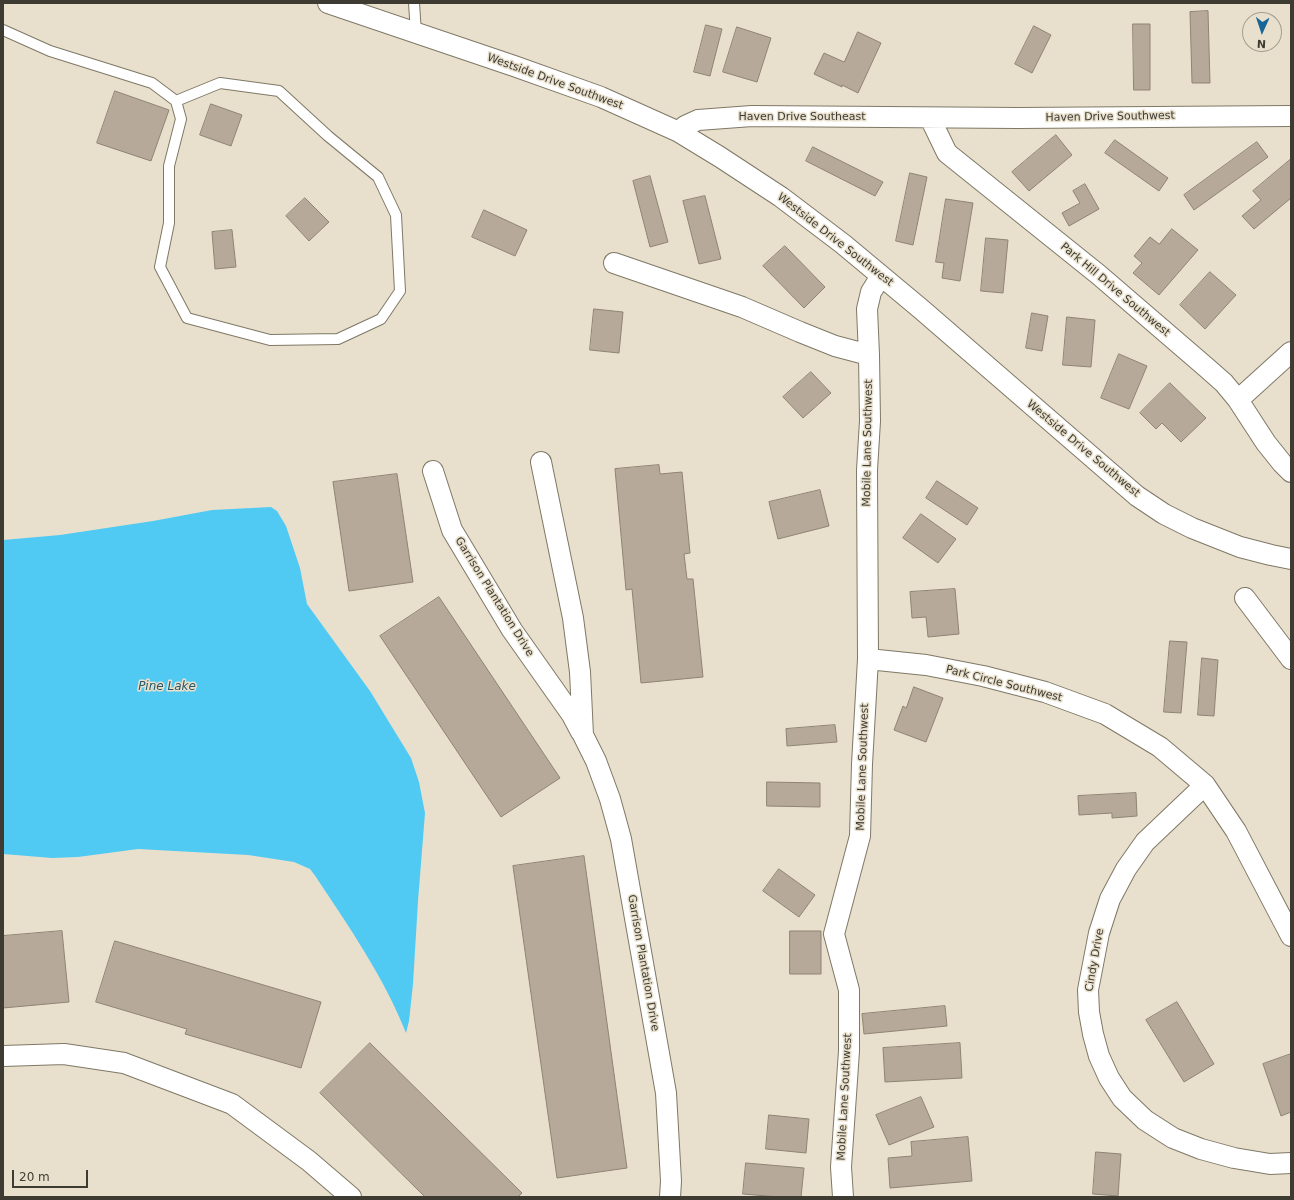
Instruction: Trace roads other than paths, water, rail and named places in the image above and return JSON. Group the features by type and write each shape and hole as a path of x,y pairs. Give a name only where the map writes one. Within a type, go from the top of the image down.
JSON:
{"street":[{"name":"Westside Drive Southwest","path":"328,3 358,7 416,33 601,97 679,132 720,156 781,197 843,244 1131,491 1153,507 1192,528 1240,546 1271,555 1291,558"},
{"name":"Haven Drive Southeast","path":"679,132 685,126 698,120 752,116 930,118"},
{"name":"Haven Drive Southwest","path":"930,118 1291,116"},
{"name":"Park Hill Drive Southwest","path":"930,118 947,153 1099,275 1224,383 1238,400 1266,443 1291,472"},
{"path":"614,263 742,307 835,346 868,355"},
{"name":"Mobile Lane Southwest","path":"843,1197 841,1167 849,1051 849,990 834,934 860,836 862,764 868,659 867,470 870,421 867,309 871,292 881,276"},
{"path":"1238,400 1291,352"},
{"name":"Garrison Plantation Drive","path":"541,462 572,618 580,672 583,735"},
{"name":"Garrison Plantation Drive","path":"433,471 452,530 512,630 572,715 596,762 610,799 621,839 666,1093 671,1181 670,1197"},
{"path":"1245,598 1291,659"},
{"name":"Park Circle Southwest","path":"868,659 926,665 983,676 1045,692 1105,714 1160,746 1205,785 1236,831 1291,936"},
{"name":"Cindy Drive","path":"1205,785 1145,842 1126,869 1110,899 1098,933 1088,990 1092,1034 1099,1056 1109,1078 1122,1098 1145,1120 1173,1138 1201,1149 1234,1158 1270,1164 1291,1163"},
{"path":"3,1056 64,1054 124,1063 232,1104 309,1161 351,1197"}],"lane":[{"path":"414,3 416,33"},
{"path":"3,30 50,51 152,83 176,100 181,119 169,166 170,223 160,267 188,318 270,340 338,339 381,319 400,291 396,215 378,177 328,136 280,91 220,83 176,100"}],"water":[{"name":"Pine Lake","path":"271,507 277,511 286,526 300,568 307,604 370,691 411,758 419,782 425,813 413,984 409,1021 406,1033 377,972 310,869 294,862 248,855 138,849 78,857 52,858 3,854 3,540 60,535 153,521 212,510"}]}
